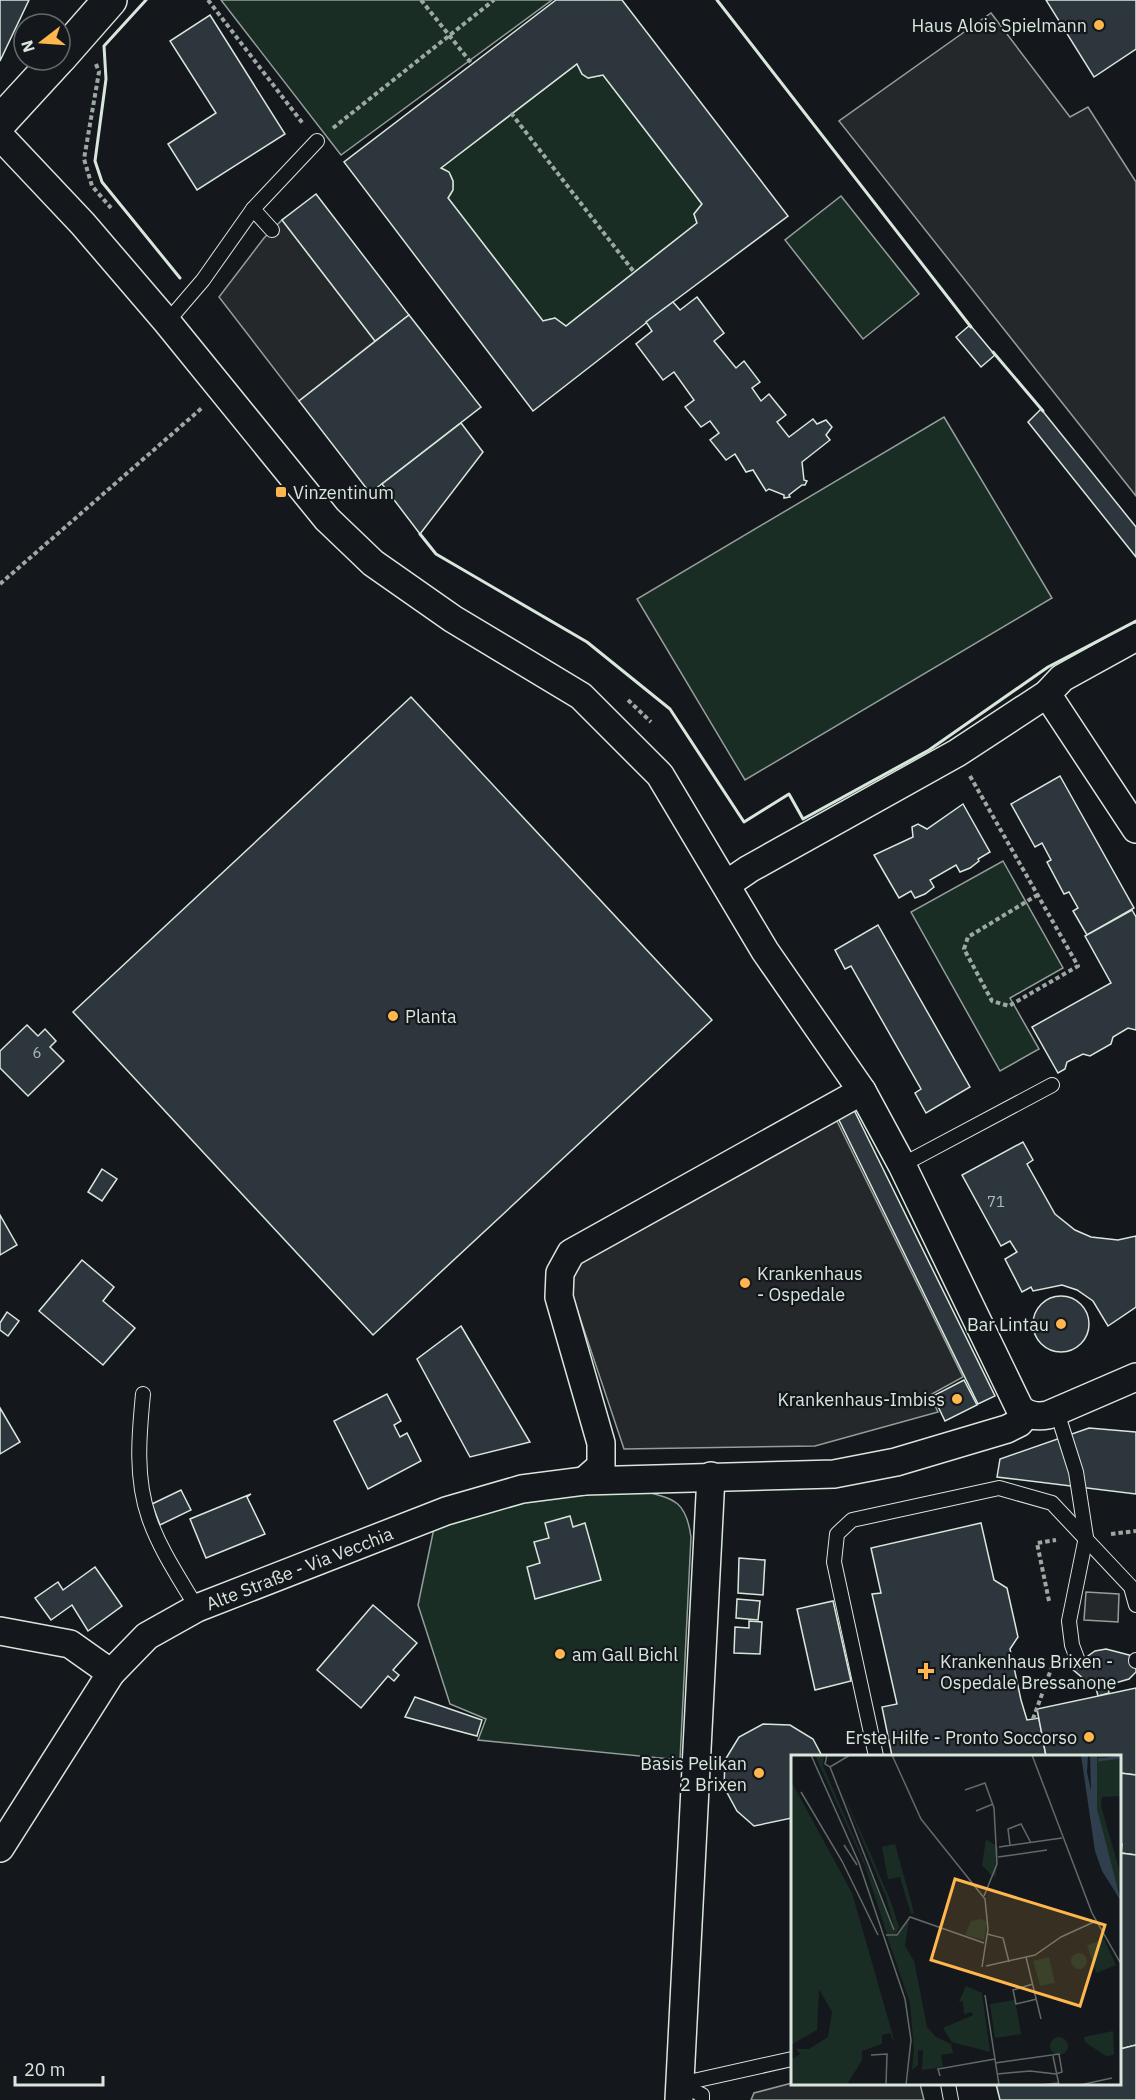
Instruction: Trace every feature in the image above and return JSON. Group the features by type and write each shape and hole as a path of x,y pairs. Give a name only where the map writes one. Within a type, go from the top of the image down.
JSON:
{"main road":[{"path":"72,44 110,0"},
{"path":"0,122 46,72"}],"street":[{"path":"0,136 83,224 167,322 327,519 373,563 453,620 581,696 660,775 765,951 862,1090 902,1165 1020,1409 1038,1417 1057,1412 1136,1377"},
{"path":"727,884 749,869 957,753 1047,694 1062,678 1136,637"},
{"path":"1047,694 1136,829"},
{"path":"584,1481 601,1466 601,1443 559,1297 560,1273 571,1253 862,1090"},
{"name":"Alte Straße - Via Vecchia","path":"0,1848 111,1673 147,1636 197,1608 446,1511 522,1489 584,1481 834,1474 896,1462 1007,1429 1019,1423 1027,1414"},
{"path":"680,2092 711,1476"},
{"path":"0,1631 70,1644 111,1673"}],"lane":[{"path":"167,322 198,287 253,208 317,141"},
{"path":"253,208 272,230"},
{"path":"902,1165 1052,1085"},
{"path":"143,1394 139,1441 142,1492 149,1519 164,1552 197,1608"},
{"path":"1057,1412 1076,1472 1086,1537 1069,1622 1072,1645 1078,1661"},
{"path":"876,1755 834,1562 837,1534 852,1520 999,1488 1053,1503 1131,1587 1136,1605"},
{"path":"680,2092 791,2059"},
{"path":"948,2085 951,2100"},
{"path":"680,2092 702,2095 702,2100"}],"path":[{"path":"208,0 317,141 448,34 494,0"},
{"path":"421,0 472,64"},
{"path":"72,53 94,57 99,72 84,159 92,186 112,211"},
{"path":"511,112 634,272"},
{"path":"0,584 222,390"},
{"path":"625,697 657,729"},
{"path":"957,753 1039,894 1078,966 1009,1006 992,1001 964,949 968,937 1039,894"}],"green space":[{"path":"221,0 552,0 341,155"},
{"path":"577,64 582,74 588,78 603,75 702,204 694,214 697,223 566,326 555,318 543,321 448,198 453,189 453,181 449,173 441,168"},
{"path":"841,196 919,294 863,339 785,240"},
{"path":"944,417 1052,598 745,780 637,599"},
{"path":"1003,861 1063,968 1010,998 1039,1049 1000,1071 911,912"},
{"name":"am Gall Bichl","path":"640,1490 670,1499 682,1508 691,1537 680,1760 478,1740 486,1719 450,1704 418,1605 434,1528 536,1498"}],"shaded area":[{"path":"991,13 1070,117 1088,107 1136,182 1136,496 839,121"},
{"path":"282,220 375,341 299,401 219,297 264,238"},
{"name":"Krankenhaus - Ospedale","path":"835,1117 963,1377 930,1395 938,1412 815,1446 624,1449 572,1294 573,1272 594,1247"},
{"path":"1086,1592 1119,1594 1118,1622 1084,1620"},
{"path":"791,2083 920,2085 924,2100 751,2100 754,2093"}],"building":[{"path":"0,0 29,0 23,12 12,12 12,36 0,61"},
{"path":"556,0 622,0 788,216 533,411 344,162","holes":["577,64 582,74 588,78 603,75 702,204 694,214 697,223 566,326 555,318 543,321 448,198 453,190 453,181 449,172 441,168"]},
{"name":"Haus Alois Spielmann","path":"1046,0 1136,0 1136,49 1094,77"},
{"path":"210,15 285,134 197,190 168,144 216,113 170,41"},
{"path":"316,194 409,315 375,341 282,220"},
{"path":"697,297 724,333 714,341 736,368 744,361 760,382 752,388 761,401 769,394 786,415 777,422 789,437 813,419 817,424 826,420 832,427 826,435 830,440 802,462 804,480 807,481 805,485 789,495 790,497 784,498 784,495 769,489 766,491 753,470 746,472 735,454 726,460 710,440 719,433 710,421 701,427 685,407 694,400 674,372 663,380 636,344 652,331 646,322 673,302 680,310"},
{"path":"409,315 481,407 370,493 299,401"},
{"path":"970,325 995,355 981,367 956,337"},
{"path":"1041,409 1136,527 1136,557 1028,422"},
{"path":"461,423 483,452 420,534 382,484"},
{"name":"Planta","path":"411,697 712,1020 373,1335 73,1012"},
{"path":"1060,776 1134,908 1087,935 1073,911 1078,908 1069,892 1064,894 1047,862 1051,860 1042,843 1035,847 1011,804"},
{"path":"963,804 990,852 978,859 979,861 970,868 960,872 956,865 930,880 934,887 925,894 915,898 911,891 899,898 874,855 913,837 912,827 918,824 927,829"},
{"path":"1132,910 1136,917 1136,1030 1128,1028 1113,1037 1111,1044 1090,1056 1083,1054 1067,1062 1065,1069 1058,1073 1032,1027 1111,983 1085,936"},
{"path":"878,925 970,1087 926,1113 915,1093 921,1089 851,966 845,969 835,950"},
{"path":"27,1025 38,1036 45,1029 56,1041 50,1047 64,1061 28,1096 0,1068 0,1051"},
{"path":"853,1108 995,1396 978,1404 837,1116"},
{"path":"1023,1142 1033,1160 1027,1164 1055,1214 1075,1230 1091,1237 1118,1240 1136,1236 1136,1307 1108,1326 1093,1301 1077,1290 1062,1285 1033,1291 1031,1287 1022,1292 1005,1259 1017,1252 1010,1241 1001,1246 962,1175"},
{"path":"102,1169 117,1179 102,1201 88,1192"},
{"path":"0,1215 17,1245 0,1255"},
{"path":"82,1260 114,1287 103,1301 135,1328 103,1365 39,1311"},
{"name":"Bar Lintau","path":"1056,1296 1066,1296 1081,1304 1087,1313 1089,1324 1087,1335 1081,1344 1066,1352 1056,1352 1045,1347 1038,1340 1033,1329 1033,1319 1038,1308 1045,1301"},
{"path":"7,1312 19,1321 8,1336 0,1330 0,1323"},
{"path":"461,1326 530,1442 470,1457 417,1359"},
{"path":"964,1380 977,1405 945,1421 933,1396"},
{"path":"387,1394 401,1421 394,1425 400,1437 407,1433 421,1461 368,1489 334,1421"},
{"path":"0,1408 20,1442 0,1454"},
{"path":"1089,1428 1136,1432 1136,1494 997,1477 1000,1459"},
{"path":"181,1490 191,1510 160,1525 152,1504"},
{"path":"251,1494 247,1497 265,1534 206,1558 190,1519"},
{"path":"570,1516 573,1527 585,1523 601,1580 535,1599 527,1567 540,1563 534,1542 549,1538 545,1523"},
{"path":"981,1523 994,1580 1007,1588 1018,1637 1010,1649 1021,1700 1027,1720 1039,1718 1046,1755 892,1755 882,1707 897,1704 872,1594 881,1593 871,1548"},
{"path":"739,1558 765,1560 763,1595 738,1593"},
{"path":"95,1567 122,1606 88,1631 72,1605 51,1620 35,1598 58,1582 63,1590"},
{"path":"737,1599 760,1601 758,1620 736,1618"},
{"path":"833,1601 851,1681 815,1690 797,1609"},
{"path":"373,1605 417,1643 393,1670 399,1675 394,1681 388,1676 361,1708 317,1670"},
{"path":"749,1621 762,1622 760,1654 734,1653 735,1627 749,1628"},
{"path":"1106,1649 1129,1655 1136,1661 1136,1672 1129,1679 1108,1685 1109,1693 1098,1696 1095,1684 1084,1679 1071,1668 1095,1651"},
{"name":"Erste Hilfe - Pronto Soccorso","path":"1136,1688 1136,1775 1121,1773 1121,1755 1046,1755 1037,1709"},
{"path":"415,1697 482,1720 477,1736 405,1717"},
{"name":"Basis Pelikan 2 Brixen","path":"763,1724 790,1725 813,1739 821,1755 791,1755 791,1818 754,1826 737,1811 724,1787 725,1760 739,1737"},
{"path":"1121,1773 1136,1775 1136,1855 1121,1853"},
{"path":"1121,1853 1136,1855 1136,2045 1121,2049"},
{"path":"1136,2045 1136,2100 1000,2100 996,2085 1121,2085 1121,2049"}],"wall":[{"path":"146,0 104,46 106,79 95,161 102,182 180,278"},
{"path":"717,0 971,327"},
{"path":"993,352 1043,411"},
{"path":"420,534 436,554 587,642 670,709 744,822 789,794 803,819 929,750 1048,667 1136,621"}],"place":[{"name":"Haus Alois Spielmann","path":"1099,25"},
{"name":"Vinzentinum","path":"281,492"},
{"name":"Planta","path":"393,1016"},
{"name":"Krankenhaus - Ospedale","path":"745,1283"},
{"name":"Bar Lintau","path":"1061,1324"},
{"name":"Krankenhaus-Imbiss","path":"957,1399"},
{"name":"am Gall Bichl","path":"560,1654"},
{"name":"Krankenhaus Brixen - Ospedale Bressanone","path":"926,1671"},
{"name":"Erste Hilfe - Pronto Soccorso","path":"1089,1737"},
{"name":"Basis Pelikan 2 Brixen","path":"759,1773"}]}
